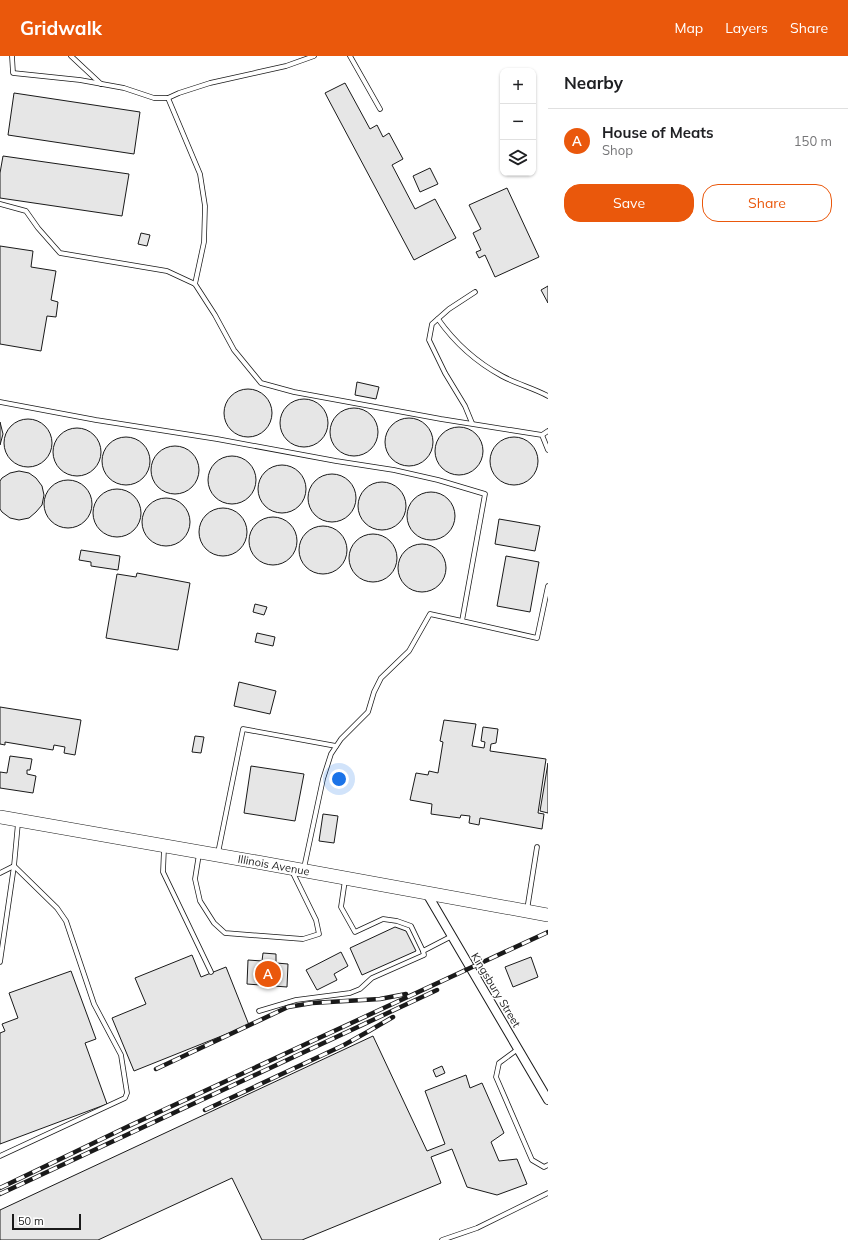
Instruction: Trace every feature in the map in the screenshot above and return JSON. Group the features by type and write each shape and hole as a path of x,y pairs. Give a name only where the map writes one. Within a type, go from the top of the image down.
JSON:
{"main road":[{"name":"Illinois Avenue","path":"0,817 548,914"}],"street":[{"name":"Kingsbury Street","path":"426,892 548,1100"}],"lane":[{"path":"12,56 13,73 80,80 124,88 154,98 168,98 178,93 210,83 286,66 314,56"},
{"path":"71,56 101,84"},
{"path":"350,56 380,109"},
{"path":"168,98 200,174 205,206 204,242 194,284"},
{"path":"0,204 26,211 38,228 60,253 167,272 194,284 215,315 234,350 260,383 294,392 441,419 542,435 548,431"},
{"path":"472,423 465,406 445,373 429,340 432,324 449,309 475,292"},
{"path":"438,319 450,336 475,359 503,376 548,396"},
{"path":"0,402 96,420 217,439 394,470 438,480 485,494 462,621"},
{"path":"542,435 548,450"},
{"path":"303,870 328,761 341,739 368,712 374,692 381,678 409,651 430,614 537,638 548,586"},
{"path":"218,855 244,729 336,746"},
{"path":"0,962 14,866 18,820"},
{"path":"164,846 163,872 211,972"},
{"path":"527,911 537,846"},
{"path":"199,852 195,879 200,901 214,923 224,933 303,939 319,934 316,920 290,868"},
{"path":"0,873 14,866"},
{"path":"0,1156 125,1098 128,1093 121,1055 94,1004 66,921 57,908 14,866"},
{"path":"259,1011 296,1000 350,994 360,989 372,978 424,955 411,926 398,921 383,919 355,932 341,907 345,878"},
{"path":"423,951 452,936"},
{"path":"518,1049 499,1063 496,1077 532,1160 544,1167 548,1165"},
{"path":"442,1240 477,1228 548,1193"}],"building":[{"path":"345,83 370,129 377,125 383,137 389,133 403,159 392,165 415,209 435,199 456,238 414,260 325,93"},
{"path":"14,93 140,112 134,154 8,135"},
{"path":"3,156 129,174 122,216 0,198 0,173"},
{"path":"430,168 438,184 420,192 413,176"},
{"path":"507,188 539,257 495,277 485,255 479,258 476,252 481,250 473,233 481,229 469,205"},
{"path":"141,233 150,235 147,246 138,244"},
{"path":"0,246 33,251 31,267 56,271 51,300 58,302 56,317 47,316 41,351 0,344"},
{"path":"548,286 548,303 541,290"},
{"path":"357,382 379,387 376,399 355,395"},
{"path":"248,389 257,391 265,396 270,404 272,413 270,422 265,430 257,435 248,437 239,435 231,430 226,422 224,413 226,404 231,396 239,391"},
{"path":"304,399 313,401 321,406 326,414 328,423 326,432 321,440 313,445 304,447 295,445 287,440 282,432 280,423 282,414 287,406 295,401"},
{"path":"354,408 363,410 371,415 376,423 378,432 376,441 371,449 363,454 354,456 345,454 337,449 332,441 330,432 332,423 337,415 345,410"},
{"path":"409,418 418,420 426,425 431,433 433,442 431,451 426,459 418,464 409,466 400,464 392,459 387,451 385,442 387,433 392,425 400,420"},
{"path":"23,419 33,419 45,426 52,438 52,448 45,460 33,467 23,467 15,463 8,456 4,448 4,438 8,430 15,423"},
{"path":"0,422 3,434 0,445"},
{"path":"454,427 464,427 476,434 483,446 483,456 476,468 464,475 454,475 446,471 439,464 435,456 435,446 439,438 446,431"},
{"path":"77,428 86,430 94,435 99,443 101,452 99,461 94,469 86,474 77,476 68,474 60,469 55,461 53,452 55,443 60,435 68,430"},
{"path":"121,437 131,437 143,444 150,456 150,466 143,478 131,485 121,485 113,481 106,474 102,466 102,456 106,448 113,441"},
{"path":"514,437 523,439 531,444 536,452 538,461 536,470 531,478 523,483 514,485 505,483 497,478 492,470 490,461 492,452 497,444 505,439"},
{"path":"175,446 184,448 192,453 197,461 199,470 197,479 192,487 184,492 175,494 166,492 158,487 153,479 151,470 153,461 158,453 166,448"},
{"path":"232,456 241,458 249,463 254,471 256,480 254,489 249,497 241,502 232,504 223,502 215,497 210,489 208,480 210,471 215,463 223,458"},
{"path":"277,465 287,465 299,472 306,484 306,494 299,506 287,513 277,513 269,509 262,502 258,494 258,484 262,476 269,469"},
{"path":"19,471 29,473 36,478 42,486 44,495 42,505 36,512 29,518 19,520 10,518 0,509 0,481 10,473"},
{"path":"327,474 337,474 349,481 356,493 356,503 349,515 337,522 327,522 319,518 312,511 308,503 308,493 312,485 319,478"},
{"path":"68,480 77,482 85,487 90,495 92,504 90,513 85,521 77,526 68,528 59,526 51,521 46,513 44,504 46,495 51,487 59,482"},
{"path":"382,482 391,484 399,489 404,497 406,506 404,515 399,523 391,528 382,530 373,528 365,523 360,515 358,506 360,497 365,489 373,484"},
{"path":"112,489 122,489 134,496 141,508 141,518 134,530 122,537 112,537 104,533 97,526 93,518 93,508 97,500 104,493"},
{"path":"426,492 436,492 448,499 455,511 455,521 448,533 436,540 426,540 418,536 411,529 407,521 407,511 411,503 418,496"},
{"path":"166,498 175,500 183,505 188,513 190,522 188,531 183,539 175,544 166,546 157,544 149,539 144,531 142,522 144,513 149,505 157,500"},
{"path":"218,508 228,508 240,515 247,527 247,537 240,549 228,556 218,556 210,552 203,545 199,537 199,527 203,519 210,512"},
{"path":"268,517 278,517 290,524 297,536 297,546 290,558 278,565 268,565 260,561 253,554 249,546 249,536 253,528 260,521"},
{"path":"499,519 540,526 535,551 495,544"},
{"path":"318,526 328,526 340,533 347,545 347,555 340,567 328,574 318,574 310,570 303,563 299,555 299,545 303,537 310,530"},
{"path":"368,534 378,534 390,541 397,553 397,563 390,575 378,582 368,582 360,578 353,571 349,563 349,553 353,545 360,538"},
{"path":"422,544 431,546 439,551 444,559 446,568 444,577 439,585 431,590 422,592 413,590 405,585 400,577 398,568 400,559 405,551 413,546"},
{"path":"81,550 120,556 118,570 91,566 91,562 79,560"},
{"path":"506,556 539,562 530,612 497,606"},
{"path":"137,573 190,583 178,650 106,638 117,574 136,577"},
{"path":"255,604 267,607 264,615 253,612"},
{"path":"257,633 275,637 273,646 255,642"},
{"path":"239,682 276,691 270,714 234,706"},
{"path":"0,707 81,720 75,755 64,753 65,747 54,745 53,750 5,742 5,745 0,744"},
{"path":"444,720 476,724 472,746 484,748 485,742 481,741 483,727 498,729 496,743 491,744 490,751 546,759 538,813 544,814 542,829 480,818 479,825 469,823 470,816 461,815 460,818 431,814 432,804 410,800 416,773 428,775 429,771 438,773 443,742 440,741"},
{"path":"195,736 204,737 201,753 192,752"},
{"path":"10,756 32,759 30,770 27,770 27,774 36,776 33,793 0,788 0,772 7,773"},
{"path":"548,763 548,813 540,811"},
{"path":"251,766 304,774 295,821 244,813"},
{"path":"323,814 338,816 334,843 319,841"},
{"path":"395,927 406,931 416,951 362,975 350,948"},
{"path":"341,952 348,966 334,974 337,980 317,990 306,970"},
{"path":"263,953 276,954 276,963 288,964 287,987 247,984 248,960 262,961"},
{"path":"192,955 201,977 226,967 249,1025 134,1071 112,1018 146,1004 135,978"},
{"path":"531,957 538,977 513,987 505,967"},
{"path":"71,971 96,1039 85,1043 107,1104 0,1144 0,1033 5,1031 2,1024 18,1018 9,993"},
{"path":"373,1036 427,1151 445,1144 425,1091 466,1075 470,1088 482,1083 504,1133 491,1142 499,1161 517,1159 527,1184 497,1195 467,1187 452,1149 431,1157 441,1183 302,1240 262,1240 232,1178 98,1240 0,1240 0,1210"},
{"path":"442,1066 445,1073 436,1077 433,1070"}],"railway":[{"path":"0,1188 131,1125 548,932"},
{"path":"0,1194 437,990"},
{"path":"156,1069 288,1007 312,1003 380,999 406,994"},
{"path":"205,1110 344,1045 393,1017"}],"place":[{"name":"House of Meats","path":"268,974"}]}
